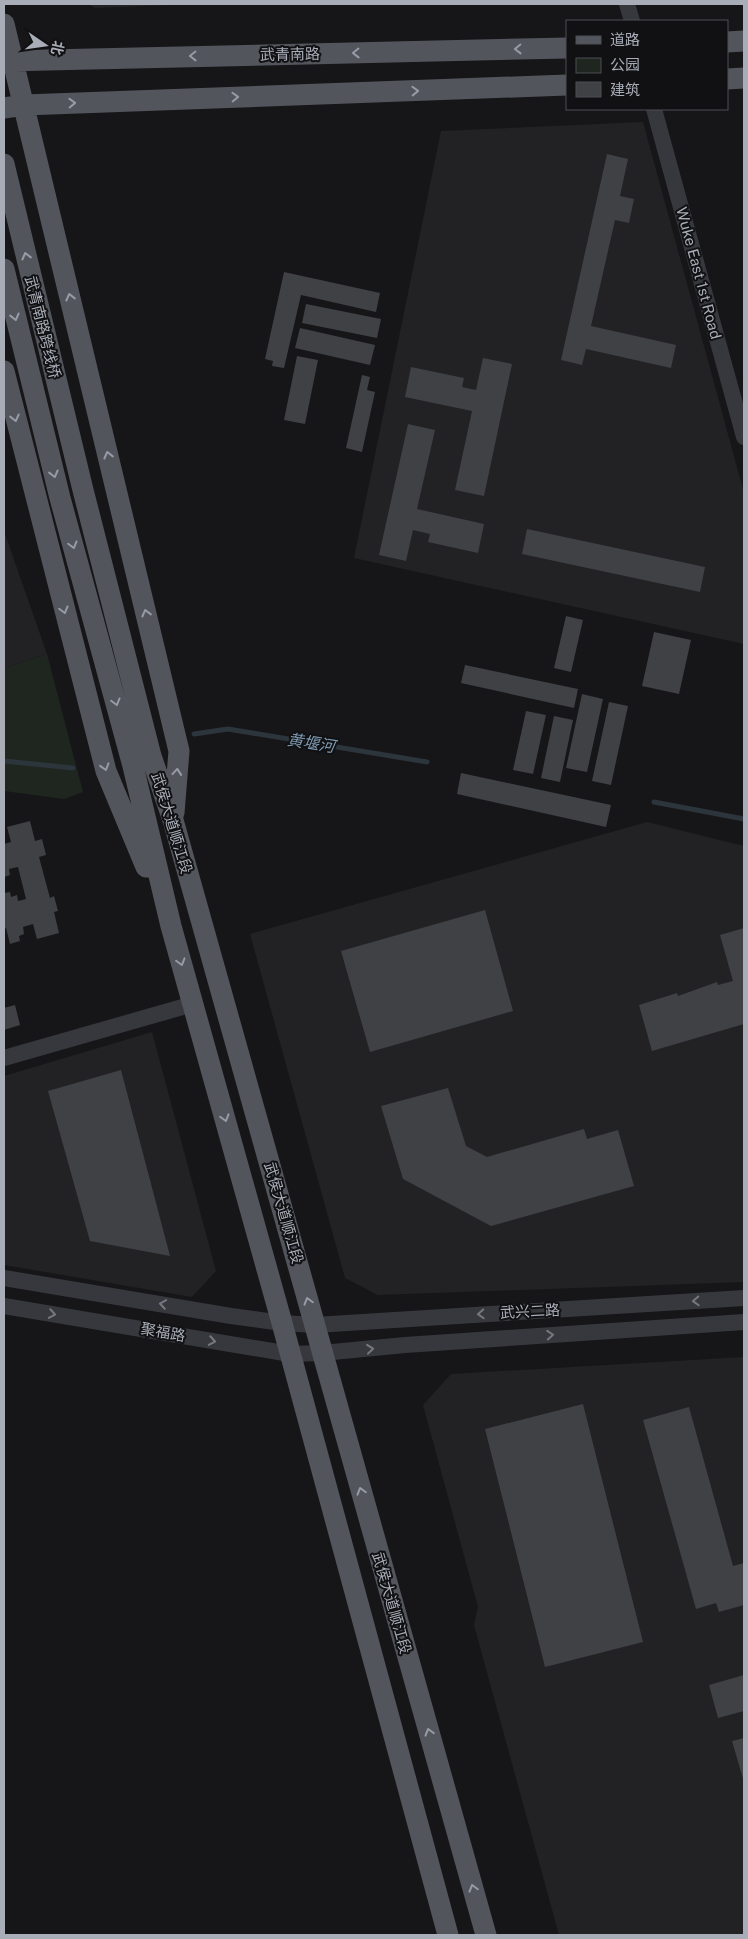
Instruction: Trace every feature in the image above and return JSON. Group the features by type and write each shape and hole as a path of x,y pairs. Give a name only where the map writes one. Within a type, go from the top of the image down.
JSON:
{"main road":[{"path":"4,24 14,106 179,751 173,820"},
{"path":"728,42 744,41"},
{"name":"武青南路","path":"8,61 566,48"},
{"path":"728,79 744,78"},
{"path":"14,106 566,85"},
{"name":"武青南路跨线桥","path":"4,164 82,490"},
{"name":"武青南路跨线桥","path":"4,269 60,498"},
{"path":"4,371 30,480 106,771 171,926"},
{"path":"4,435 30,480"},
{"name":"武侯大道顺江段","path":"82,490 151,756 173,820 486,1935"},
{"name":"武侯大道顺江段","path":"60,498 133,766 171,926 282,1322 448,1935"},
{"path":"340,1535 370,1523"}],"street":[{"path":"627,4 632,20"},
{"name":"Wuke East 1st Road","path":"654,110 744,437"},
{"path":"4,1058 193,1004"},
{"name":"武兴二路","path":"4,1278 231,1316 315,1325 744,1298"},
{"name":"聚福路","path":"4,1306 290,1354 322,1354 405,1345 744,1322"}],"shaded area":[{"path":"88,4 195,4 95,8"},
{"path":"643,122 744,493 744,644 354,558 441,131"},
{"path":"4,531 47,654 4,668"},
{"path":"647,822 744,846 744,1282 378,1295 345,1278 250,934"},
{"path":"152,1032 216,1271 192,1297 4,1265 4,1076"},
{"path":"744,1357 744,1935 559,1935 474,1625 478,1607 423,1405 451,1374"}],"green space":[{"path":"47,654 83,792 64,799 4,791 4,668"}],"building":[{"path":"607,154 628,159 620,196 634,199 629,223 615,220 591,326 676,345 671,368 586,349 582,365 561,360"},
{"path":"284,272 380,293 376,312 301,295 284,368 272,366 273,361 265,359"},
{"path":"306,304 381,319 377,338 302,323"},
{"path":"300,328 375,345 370,365 295,348"},
{"path":"297,356 318,360 305,424 284,420"},
{"path":"483,358 512,364 484,496 455,490 472,411 405,397 411,367 464,378 462,387 476,390"},
{"path":"362,375 370,377 367,390 375,392 362,452 346,448"},
{"path":"408,424 435,430 417,509 484,524 478,553 428,542 430,534 413,530 406,561 379,555"},
{"path":"527,529 705,567 700,592 522,554"},
{"path":"566,616 583,620 571,672 554,668"},
{"path":"654,632 691,640 679,694 642,686"},
{"path":"465,665 578,689 574,708 461,683"},
{"path":"582,694 603,699 587,772 566,768"},
{"path":"609,702 628,706 611,785 592,781"},
{"path":"526,711 546,715 533,774 513,770"},
{"path":"554,716 573,720 560,782 541,778"},
{"path":"461,773 611,805 606,827 457,794"},
{"path":"30,821 35,841 42,839 46,855 39,857 50,898 54,896 58,911 54,912 59,933 37,939 33,924 23,927 24,934 19,936 20,941 10,944 6,928 4,929 4,893 10,892 11,897 17,895 18,901 26,899 18,867 9,869 10,875 4,877 4,844 11,842 7,827"},
{"path":"485,910 513,1011 370,1052 341,951"},
{"path":"744,928 744,1024 652,1051 639,1005 677,993 678,996 717,982 718,985 733,981 720,935"},
{"path":"15,1005 20,1025 4,1030 4,1008"},
{"path":"121,1070 170,1256 90,1241 48,1091"},
{"path":"448,1088 466,1146 487,1157 584,1129 587,1139 618,1130 634,1186 491,1226 403,1179 381,1106"},
{"path":"583,1404 643,1642 545,1667 485,1429"},
{"path":"689,1407 733,1566 744,1563 744,1605 719,1612 716,1603 696,1609 643,1420"},
{"path":"744,1675 744,1711 718,1718 709,1685"},
{"path":"744,1738 744,1782 732,1741"}],"waterway":[{"name":"黄堰河","path":"194,734 228,729 427,762"},
{"name":"黄堰河","path":"4,761 73,768"},
{"name":"黄堰河","path":"654,802 744,819"}]}
